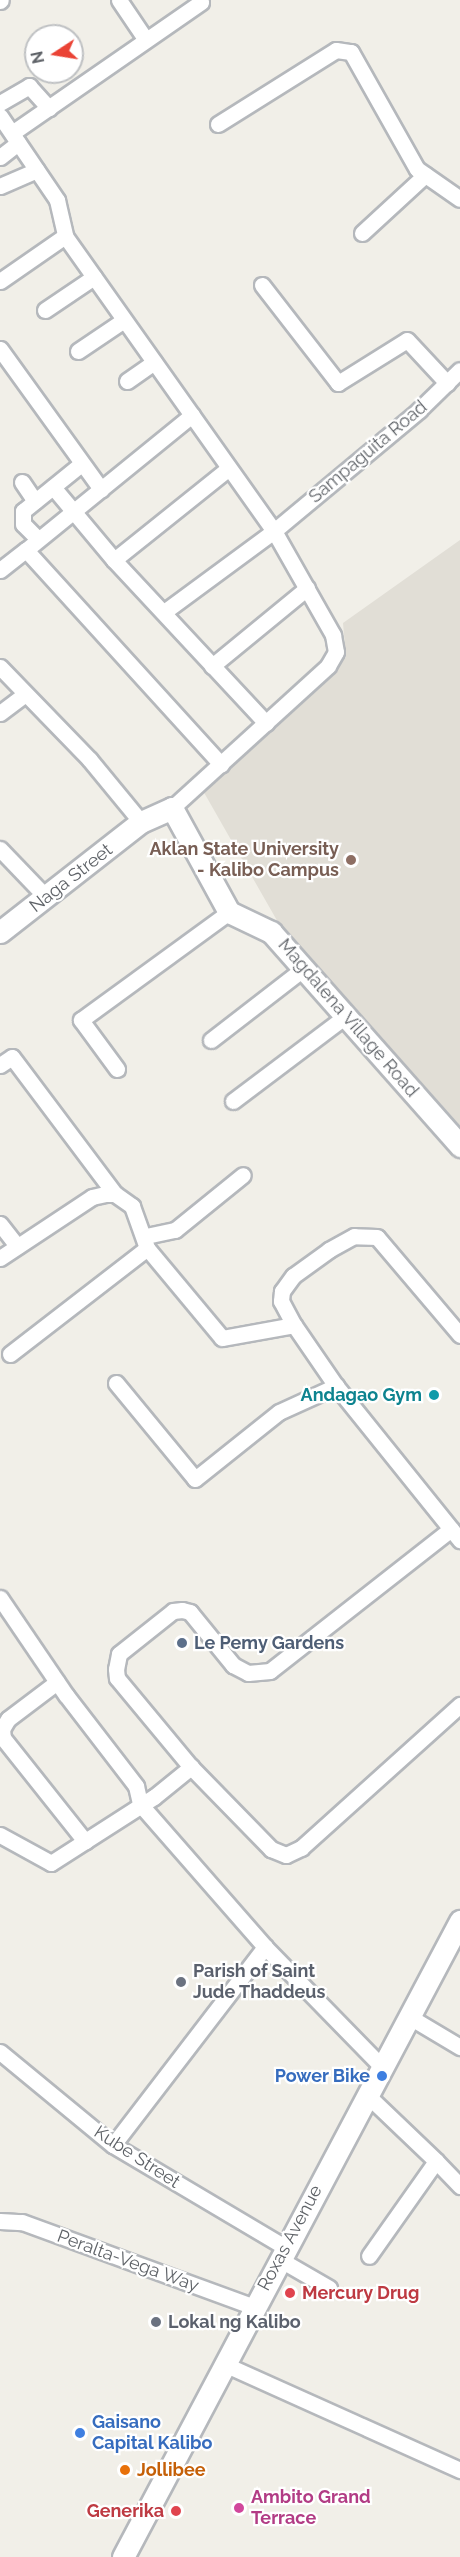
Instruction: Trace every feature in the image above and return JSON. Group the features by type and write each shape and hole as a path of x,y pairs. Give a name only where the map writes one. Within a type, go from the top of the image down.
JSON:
{"main road":[{"path":"141,822 172,808 229,912"},
{"name":"Naga Street","path":"0,931 47,898 141,822"},
{"name":"Magdalena Village Road","path":"229,912 271,932 460,1146"},
{"name":"Roxas Avenue","path":"123,2557 366,2094 460,1921"}],"street":[{"path":"119,0 146,40"},
{"path":"0,157 15,138 49,108 201,2"},
{"path":"218,124 336,50 351,52 402,148 425,175 460,199"},
{"path":"0,103 29,86 49,108"},
{"path":"0,116 57,201 65,236 274,531 333,635 336,652 328,666 172,808"},
{"path":"0,186 37,170"},
{"path":"362,233 425,175"},
{"path":"0,281 65,236"},
{"path":"45,310 94,277"},
{"path":"262,285 338,383 407,340 447,383"},
{"path":"78,351 124,320"},
{"path":"0,349 101,489"},
{"path":"127,381 154,362"},
{"name":"Sampaguita Road","path":"164,612 274,531 460,370"},
{"path":"0,570 74,514 192,415"},
{"path":"38,539 21,517 35,501 81,464"},
{"path":"114,560 229,468"},
{"path":"22,482 35,501"},
{"path":"53,487 114,560 266,723"},
{"path":"26,550 221,764"},
{"path":"212,666 307,588"},
{"path":"0,667 90,760 141,822"},
{"path":"0,713 24,694"},
{"path":"0,849 47,898"},
{"path":"117,1070 81,1020 229,912"},
{"path":"211,1041 303,969"},
{"path":"233,1101 346,1016"},
{"path":"0,1065 12,1057 115,1194 132,1206 146,1242 222,1338 294,1325"},
{"path":"10,1354 146,1242 175,1230 243,1175"},
{"path":"0,1258 92,1197 115,1194"},
{"path":"0,1224 17,1246"},
{"path":"460,1335 377,1237 354,1236 329,1250 286,1284 281,1301 294,1325 336,1386 456,1535 270,1671 248,1673 233,1665 190,1612 182,1610 173,1611 119,1654 117,1678 191,1767 271,1849 286,1855 301,1848 460,1705"},
{"path":"116,1383 195,1479 279,1412 336,1386"},
{"path":"0,1598 57,1682 136,1786 140,1804 264,1947 381,2066"},
{"path":"57,1682 8,1719 2,1729 3,1738 85,1841"},
{"path":"0,1835 51,1863 191,1767"},
{"path":"112,2145 264,1947"},
{"path":"408,2016 460,2047"},
{"name":"Kube Street","path":"0,2052 112,2145 282,2253 329,2288"},
{"path":"366,2094 460,2186"},
{"path":"369,2256 436,2161"},
{"name":"Peralta-Vega Way","path":"0,2221 22,2222 254,2307"},
{"path":"224,2364 460,2470"}],"shaded area":[{"name":"Aklan State University - Kalibo Campus","path":"460,540 460,1130 283,931 202,789 346,657 343,623"}],"place":[{"name":"Aklan State University - Kalibo Campus","path":"351,860"},
{"name":"Andagao Gym","path":"434,1395"},
{"name":"Le Pemy Gardens","path":"182,1643"},
{"name":"Parish of Saint Jude Thaddeus","path":"181,1982"},
{"name":"Power Bike","path":"382,2076"},
{"name":"Mercury Drug","path":"290,2293"},
{"name":"Lokal ng Kalibo","path":"156,2322"},
{"name":"Gaisano Capital Kalibo","path":"80,2433"},
{"name":"Jollibee","path":"125,2470"},
{"name":"Ambito Grand Terrace","path":"239,2508"},
{"name":"Generika","path":"176,2511"}]}
